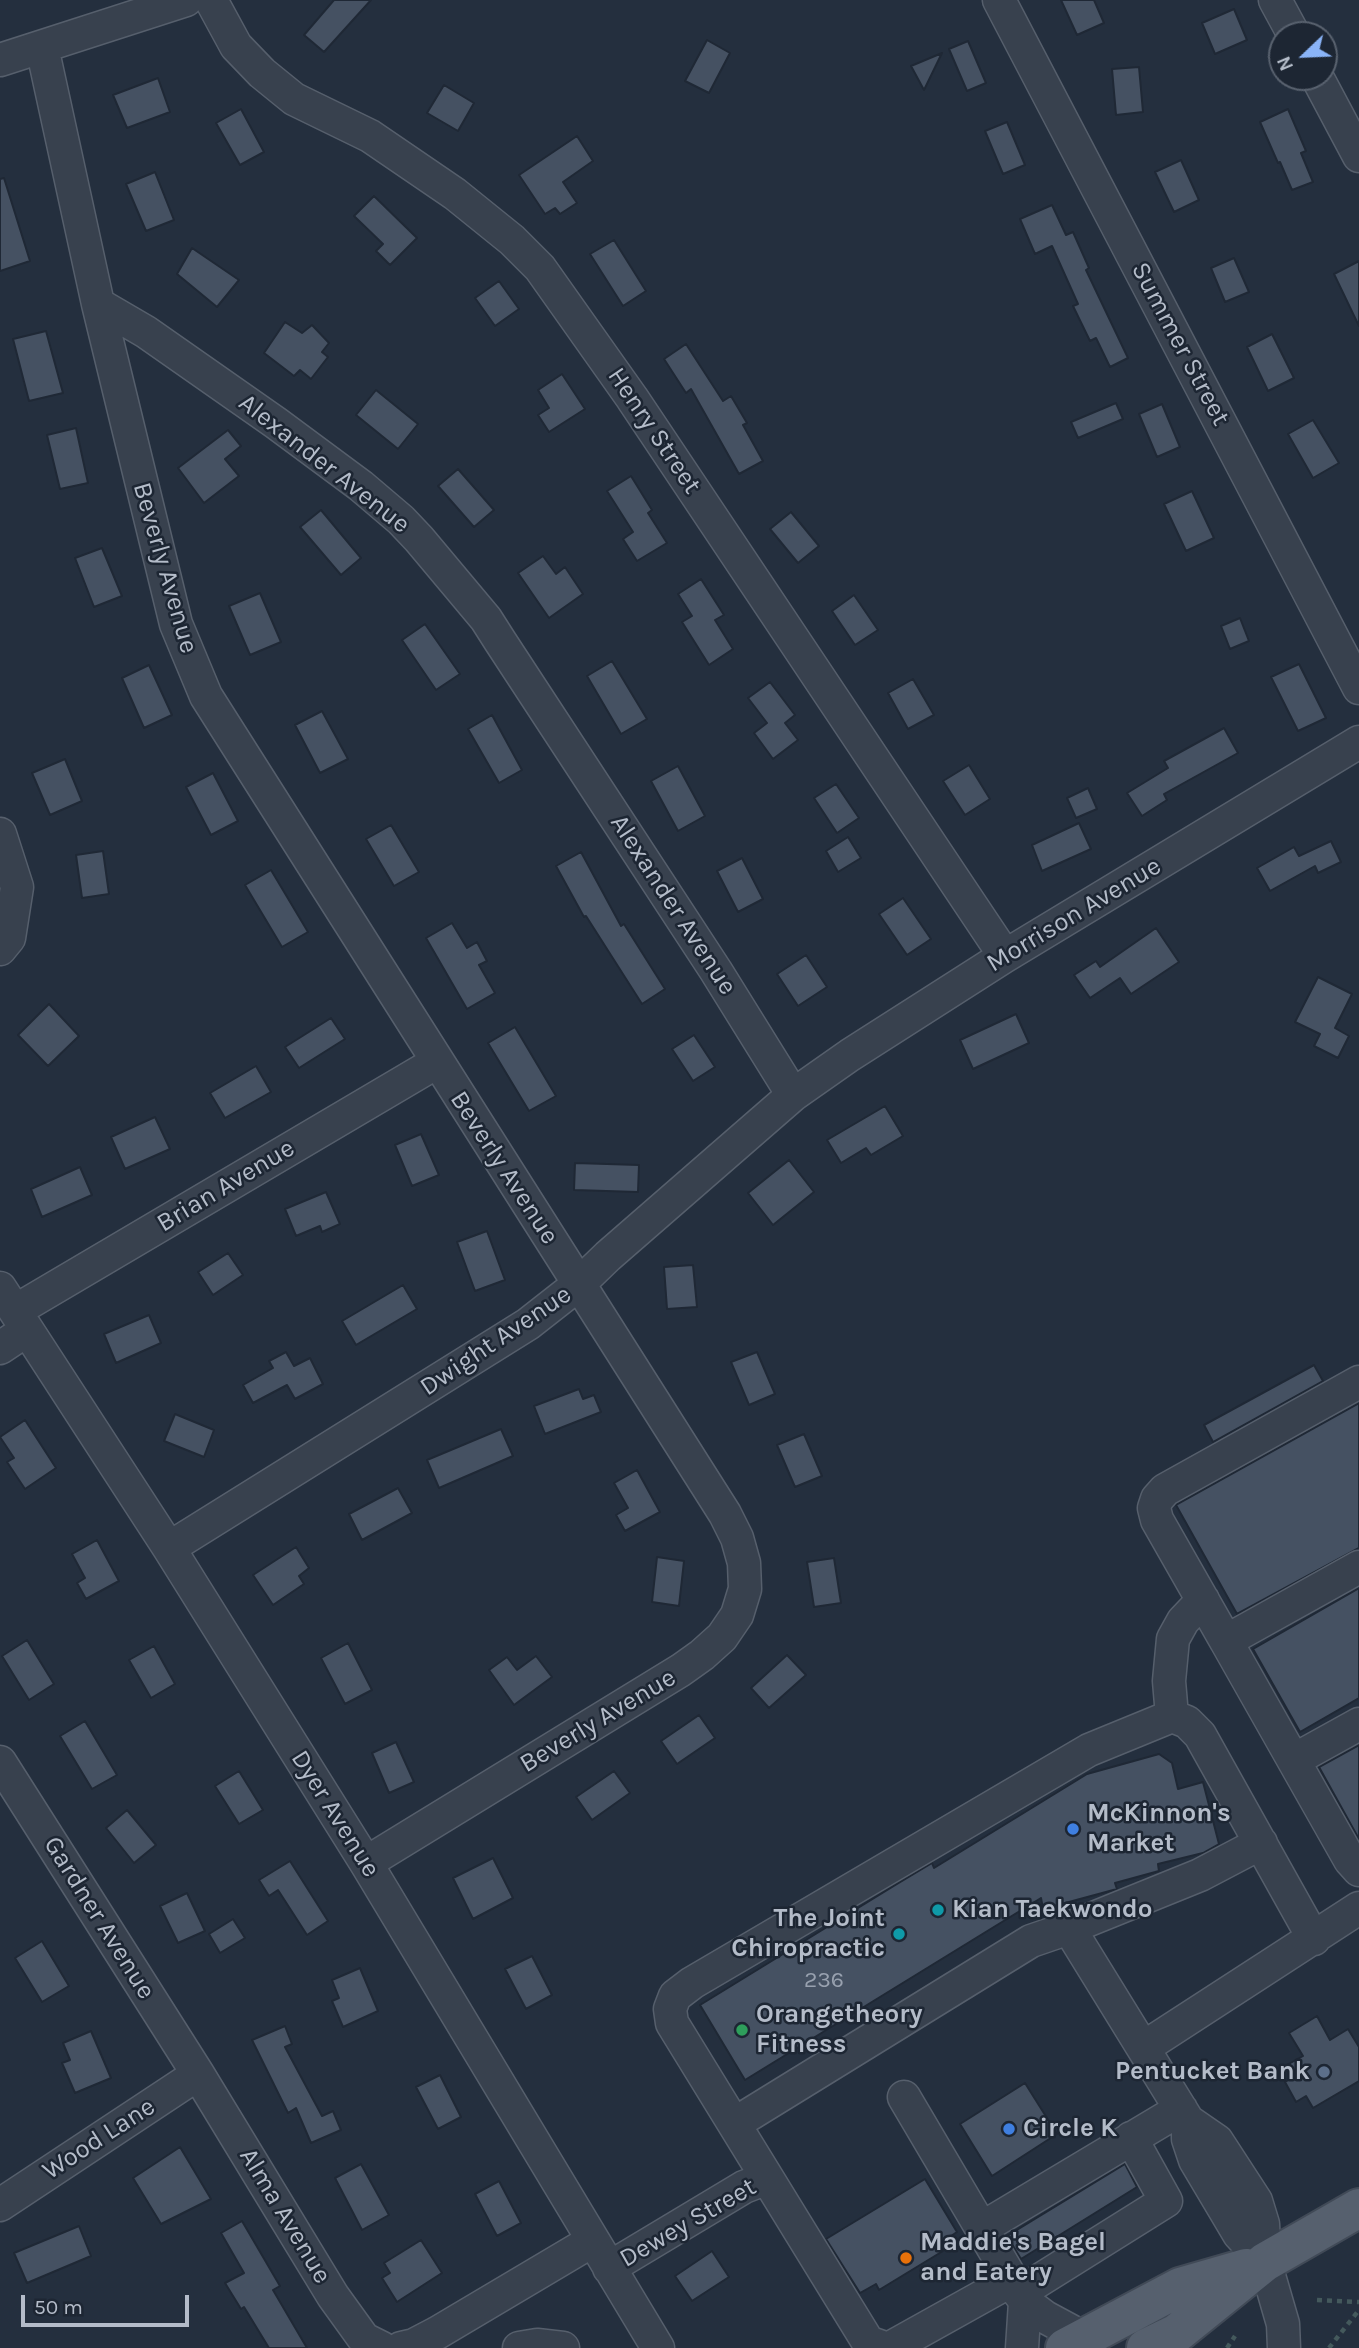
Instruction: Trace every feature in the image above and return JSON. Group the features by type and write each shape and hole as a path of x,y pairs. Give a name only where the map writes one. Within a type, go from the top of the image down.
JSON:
{"main road":[{"path":"1146,2348 1177,2333 1265,2262 1359,2208"},
{"path":"1075,2343 1180,2287 1265,2262"}],"street":[{"path":"0,60 186,0"},
{"name":"Henry Street","path":"211,0 222,25 236,46 262,73 295,99 370,136 455,194 512,240 540,268 632,398 1005,956"},
{"name":"Summer Street","path":"999,0 1359,688"},
{"path":"1275,0 1286,21"},
{"path":"42,47 98,304"},
{"path":"1324,91 1359,156"},
{"name":"Beverly Avenue","path":"98,304 176,624 206,696 725,1514 737,1538 744,1563 745,1589 737,1615 722,1637 681,1670 366,1863"},
{"name":"Alexander Avenue","path":"98,304 146,332 276,423 361,486 419,539 486,619 716,971 793,1095"},
{"name":"Morrison Avenue","path":"793,1095 850,1055 1005,956 1359,741"},
{"path":"0,834 17,887 9,938 0,950"},
{"name":"Brian Avenue","path":"14,1310 437,1062"},
{"name":"Dwight Avenue","path":"169,1549 517,1331 579,1284 793,1095"},
{"path":"0,1348 14,1310"},
{"name":"Dyer Avenue","path":"14,1310 169,1549 366,1863 658,2348"},
{"path":"1359,1382 1165,1490 1153,1508 1157,1520 1350,1860 1359,1870"},
{"path":"1226,1641 1359,1567"},
{"path":"1172,1716 1169,1681 1173,1639 1183,1620 1203,1600"},
{"path":"1131,2138 1166,2201 1019,2292 895,2347 887,2348 868,2342 672,2022 670,2009 675,1996 691,1983 1089,1750 1172,1716 1187,1722 1200,1735 1314,1939"},
{"path":"1294,1760 1359,1724"},
{"name":"Gardner Avenue","path":"0,1762 198,2074"},
{"path":"734,2124 1031,1941 1200,1875 1261,1843"},
{"path":"1143,2048 1359,1909"},
{"path":"1069,1928 1184,2115 1195,2160 1238,2234 1265,2262 1283,2323 1284,2348"},
{"name":"Wood Lane","path":"0,2205 198,2074"},
{"name":"Alma Avenue","path":"198,2074 333,2296 364,2339 383,2348"},
{"path":"904,2097 1019,2292 1075,2343"},
{"path":"982,2228 1131,2138 1184,2115"},
{"name":"Dewey Street","path":"610,2268 744,2187 767,2178"},
{"path":"401,2348 414,2345 437,2333 592,2241"},
{"path":"1019,2292 1022,2348"},
{"path":"519,2348 537,2345 563,2348"}],"path":[{"path":"1317,2301 1359,2302"},
{"path":"1329,2348 1359,2310"},
{"path":"1227,2348 1235,2336"}],"building":[{"path":"334,0 371,0 324,52 304,35"},
{"path":"1061,0 1094,0 1104,23 1077,35"},
{"path":"1234,9 1247,40 1215,54 1202,23"},
{"path":"707,40 730,53 709,93 685,81"},
{"path":"968,41 986,83 967,91 949,49"},
{"path":"942,53 924,90 911,66"},
{"path":"1139,67 1143,112 1116,115 1112,69"},
{"path":"158,78 170,112 127,128 113,95"},
{"path":"444,85 474,103 458,131 427,113"},
{"path":"241,109 264,152 240,165 216,123"},
{"path":"1288,109 1306,151 1301,153 1313,182 1292,190 1260,122"},
{"path":"1007,122 1025,165 1003,174 985,131"},
{"path":"577,136 593,161 563,182 577,203 560,214 555,208 545,214 519,175"},
{"path":"1181,160 1199,200 1174,212 1155,172"},
{"path":"155,172 174,220 146,231 126,184"},
{"path":"4,178 30,261 0,271 0,179"},
{"path":"374,196 417,238 390,265 376,251 383,244 354,216"},
{"path":"1052,205 1066,235 1073,232 1089,268 1086,270 1128,358 1110,367 1096,338 1090,341 1073,306 1078,304 1052,246 1035,254 1020,219"},
{"path":"614,240 646,291 623,306 590,254"},
{"path":"192,248 239,280 217,307 177,274"},
{"path":"1234,258 1249,292 1225,302 1211,268"},
{"path":"1359,261 1359,326 1334,274"},
{"path":"499,281 519,309 495,326 475,298"},
{"path":"285,322 302,333 312,325 329,343 322,352 328,357 311,379 300,370 294,376 264,353"},
{"path":"46,331 63,393 29,401 13,339"},
{"path":"1272,334 1294,378 1268,391 1247,347"},
{"path":"686,344 723,401 731,396 747,423 743,425 763,461 739,474 691,389 686,393 664,359"},
{"path":"562,374 585,409 549,432 538,415 549,408 538,390"},
{"path":"376,390 418,424 398,449 356,415"},
{"path":"1116,403 1123,419 1078,438 1071,422"},
{"path":"1162,404 1180,447 1157,457 1139,414"},
{"path":"1313,420 1339,463 1313,478 1288,434"},
{"path":"76,428 88,483 60,489 47,435"},
{"path":"228,430 241,446 225,459 239,476 204,503 178,468"},
{"path":"458,469 494,510 474,527 438,486"},
{"path":"631,476 652,510 648,513 667,543 637,561 623,539 633,532 607,491"},
{"path":"1192,491 1214,538 1186,551 1164,504"},
{"path":"321,510 361,558 341,575 300,527"},
{"path":"791,512 819,546 798,563 770,529"},
{"path":"102,548 122,596 94,607 75,558"},
{"path":"543,556 556,574 565,567 583,594 549,618 518,573"},
{"path":"701,579 724,615 715,620 733,649 709,665 682,622 692,616 678,594"},
{"path":"260,593 281,642 250,655 229,606"},
{"path":"854,595 878,630 855,645 832,611"},
{"path":"1240,618 1249,641 1230,649 1221,626"},
{"path":"425,624 460,674 436,690 402,640"},
{"path":"612,661 647,719 621,734 587,676"},
{"path":"1299,664 1326,718 1298,731 1271,677"},
{"path":"149,665 172,715 144,728 122,678"},
{"path":"913,679 934,715 908,729 888,693"},
{"path":"770,682 795,715 785,723 798,740 773,759 754,733 767,723 748,698"},
{"path":"322,711 348,759 320,773 295,725"},
{"path":"492,715 522,770 499,783 468,729"},
{"path":"1224,728 1238,753 1164,794 1167,800 1142,816 1127,793 1168,768 1164,761"},
{"path":"65,759 82,801 50,815 32,773"},
{"path":"969,765 990,799 965,815 943,781"},
{"path":"678,766 705,816 678,831 651,781"},
{"path":"213,773 238,821 211,835 186,787"},
{"path":"836,784 859,818 837,833 814,798"},
{"path":"1088,788 1097,809 1076,818 1067,798"},
{"path":"1079,823 1091,849 1042,871 1032,845"},
{"path":"391,825 419,872 394,886 366,839"},
{"path":"848,837 861,858 838,872 826,851"},
{"path":"1331,841 1341,862 1318,873 1315,866 1270,891 1257,868 1294,847 1299,856"},
{"path":"103,851 109,894 82,898 76,855"},
{"path":"581,852 621,926 624,924 665,989 642,1004 586,916 584,917 556,866"},
{"path":"742,858 763,899 738,912 717,871"},
{"path":"271,870 308,932 282,947 245,885"},
{"path":"903,898 931,939 907,955 879,914"},
{"path":"452,923 467,948 477,942 487,961 479,965 495,993 467,1009 426,938"},
{"path":"1156,928 1179,962 1131,994 1120,978 1090,998 1074,975 1096,961 1100,967"},
{"path":"806,955 827,987 798,1006 777,974"},
{"path":"1318,977 1352,994 1335,1028 1349,1036 1338,1058 1314,1046 1320,1034 1295,1022"},
{"path":"49,1004 79,1036 48,1066 18,1035"},
{"path":"1016,1014 1029,1043 973,1069 960,1040"},
{"path":"331,1018 345,1039 299,1068 285,1047"},
{"path":"515,1027 556,1096 529,1111 488,1043"},
{"path":"694,1035 715,1067 693,1081 672,1049"},
{"path":"256,1066 271,1092 225,1118 210,1093"},
{"path":"885,1106 903,1136 871,1155 866,1148 841,1163 827,1140"},
{"path":"155,1117 170,1149 125,1169 111,1137"},
{"path":"421,1134 439,1175 412,1186 395,1145"},
{"path":"789,1160 814,1192 773,1225 748,1193"},
{"path":"575,1163 639,1165 638,1192 574,1190"},
{"path":"80,1167 92,1195 42,1217 31,1189"},
{"path":"326,1192 340,1224 322,1232 320,1226 296,1236 285,1209"},
{"path":"487,1231 505,1280 475,1291 457,1242"},
{"path":"228,1253 243,1275 213,1295 198,1272"},
{"path":"693,1265 697,1307 667,1309 664,1267"},
{"path":"403,1285 417,1309 356,1345 342,1321"},
{"path":"149,1315 161,1343 116,1363 104,1334"},
{"path":"286,1352 294,1366 310,1358 323,1384 295,1399 287,1385 253,1403 243,1385 273,1368 269,1361"},
{"path":"757,1352 775,1394 749,1405 731,1362"},
{"path":"1314,1365 1323,1381 1213,1442 1204,1425"},
{"path":"579,1389 583,1399 594,1395 601,1412 545,1434 534,1406"},
{"path":"1359,1403 1359,1548 1237,1614 1176,1505"},
{"path":"175,1414 214,1430 204,1457 164,1441"},
{"path":"25,1420 56,1468 25,1489 7,1462 14,1458 0,1437"},
{"path":"501,1429 513,1456 439,1488 427,1460"},
{"path":"804,1434 822,1476 795,1487 777,1445"},
{"path":"637,1470 660,1512 625,1531 616,1515 628,1508 614,1483"},
{"path":"398,1488 412,1513 362,1540 349,1514"},
{"path":"97,1540 119,1581 86,1599 77,1583 85,1578 72,1554"},
{"path":"296,1547 309,1568 299,1576 304,1584 273,1605 253,1575"},
{"path":"657,1557 684,1561 679,1606 652,1602"},
{"path":"834,1558 841,1603 814,1607 807,1562"},
{"path":"1359,1588 1359,1698 1300,1732 1253,1649"},
{"path":"27,1640 54,1684 29,1700 2,1656"},
{"path":"348,1643 372,1690 345,1704 321,1658"},
{"path":"154,1646 175,1684 151,1698 129,1660"},
{"path":"787,1655 806,1675 769,1708 751,1688"},
{"path":"536,1656 552,1677 514,1705 489,1670 507,1657 517,1670"},
{"path":"699,1715 715,1738 677,1764 661,1741"},
{"path":"85,1721 117,1775 92,1789 60,1736"},
{"path":"396,1742 414,1782 389,1793 372,1753"},
{"path":"1359,1745 1359,1839 1319,1767"},
{"path":"1159,1754 1172,1763 1178,1789 1203,1782 1219,1844 1203,1853 1158,1864 1159,1871 1115,1883 1117,1889 1043,1909 1041,1898 745,2080 700,2005 932,1863 934,1868 1087,1774"},
{"path":"239,1771 263,1810 239,1824 215,1786"},
{"path":"614,1771 630,1793 592,1820 576,1797"},
{"path":"127,1810 156,1845 134,1863 106,1828"},
{"path":"493,1858 513,1898 473,1919 453,1878"},
{"path":"290,1861 328,1921 307,1935 278,1890 269,1896 259,1880"},
{"path":"187,1893 205,1931 178,1943 160,1906"},
{"path":"233,1919 245,1938 220,1953 209,1934"},
{"path":"42,1941 69,1986 42,2002 15,1958"},
{"path":"532,1956 552,1995 526,2009 505,1969"},
{"path":"360,1968 378,2011 343,2027 332,2001 339,1998 332,1980"},
{"name":"Pentucket Bank","path":"1317,2016 1330,2040 1348,2029 1359,2047 1359,2081 1313,2108 1306,2096 1296,2102 1285,2082 1292,2078 1285,2066 1303,2056 1289,2033"},
{"path":"285,2026 292,2044 285,2047 322,2116 333,2111 341,2130 311,2143 296,2108 288,2113 252,2040"},
{"path":"91,2031 111,2078 75,2093 62,2063 70,2060 63,2043"},
{"path":"440,2075 461,2117 438,2129 416,2087"},
{"name":"Circle K","path":"1025,2083 1057,2134 992,2176 960,2124"},
{"path":"180,2147 211,2199 161,2224 133,2178"},
{"path":"361,2164 389,2215 362,2230 335,2178"},
{"path":"1125,2164 1137,2187 1021,2259 1007,2236"},
{"path":"925,2179 957,2232 939,2244 943,2251 879,2290 876,2284 860,2293 826,2239"},
{"path":"499,2181 521,2223 497,2236 475,2194"},
{"path":"242,2221 280,2286 273,2290 307,2348 269,2348 244,2307 241,2309 225,2283 244,2273 221,2233"},
{"path":"79,2226 91,2256 27,2283 14,2253"},
{"path":"421,2240 442,2273 397,2302 382,2278 390,2273 384,2263"},
{"path":"712,2251 729,2277 692,2301 675,2276"}],"place":[{"name":"McKinnon's Market","path":"1073,1829"},
{"name":"Kian Taekwondo","path":"938,1910"},
{"name":"The Joint Chiropractic","path":"899,1934"},
{"name":"Orangetheory Fitness","path":"742,2030"},
{"name":"Pentucket Bank","path":"1324,2072"},
{"name":"Circle K","path":"1009,2129"},
{"name":"Maddie's Bagel and Eatery","path":"906,2258"}]}
